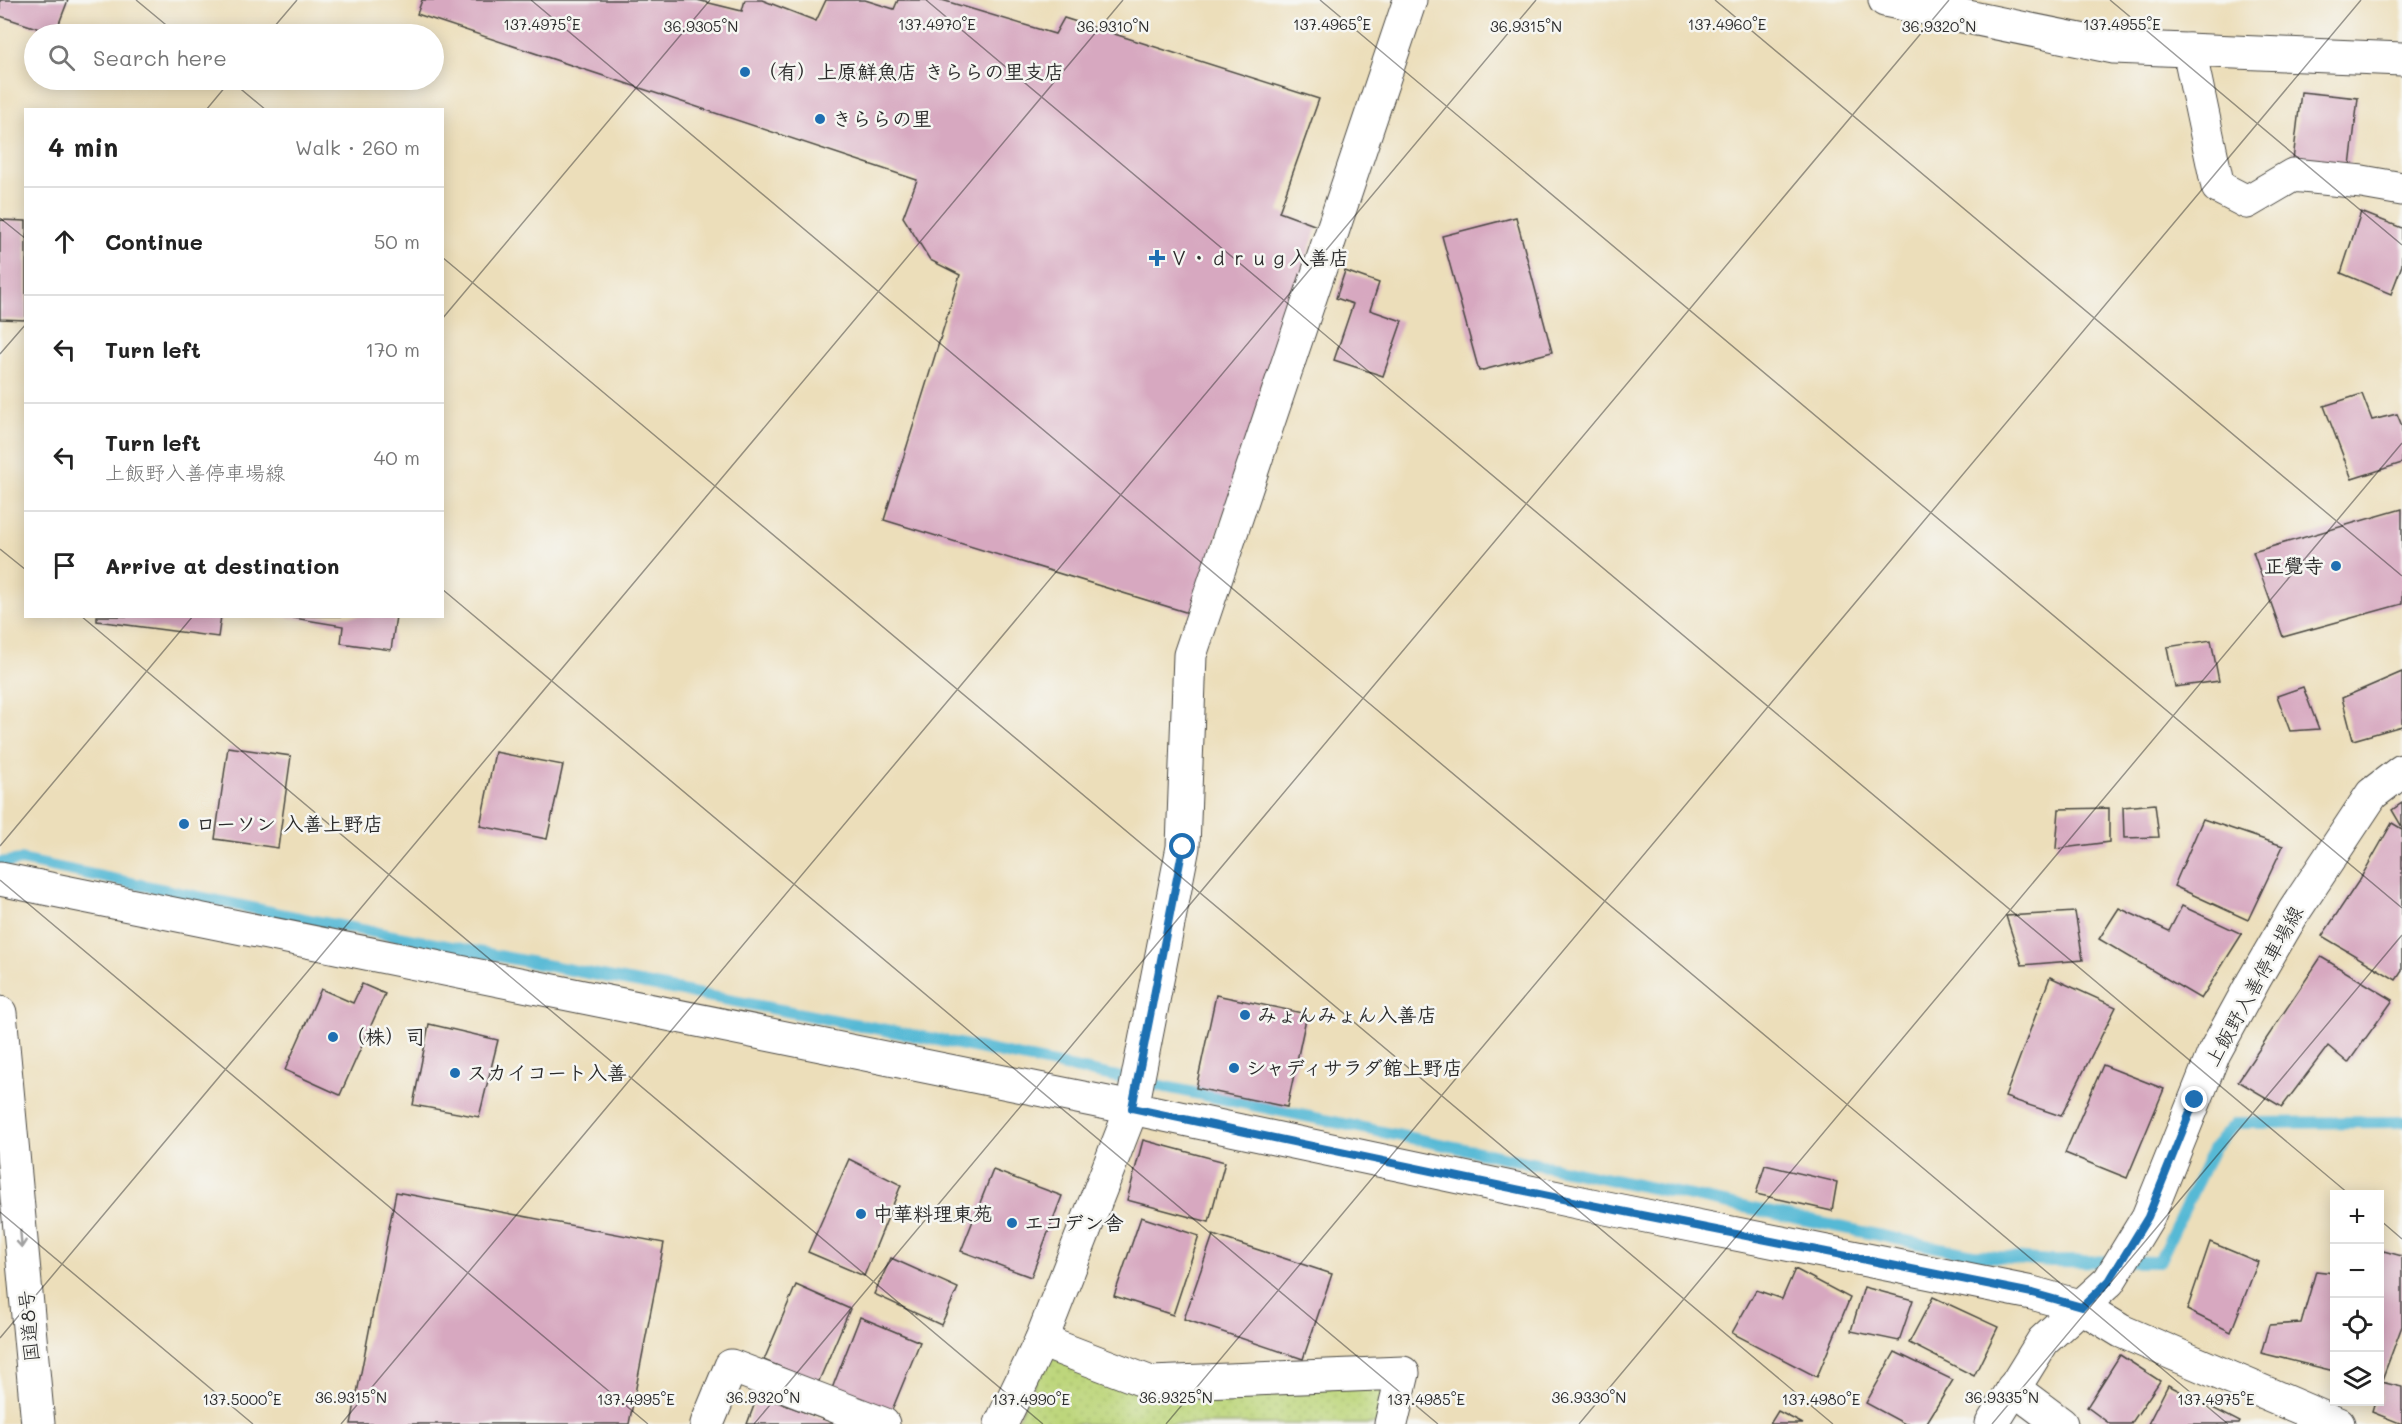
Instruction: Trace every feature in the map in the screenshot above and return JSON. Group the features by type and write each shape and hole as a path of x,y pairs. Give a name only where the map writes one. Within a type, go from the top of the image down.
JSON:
{"main road":[{"path":"1001,1424 1041,1341 1132,1108 1183,847 1190,655 1410,0"},
{"path":"1885,0 2114,47 2402,59"},
{"path":"2189,50 2218,187 2247,202 2293,176 2362,182 2402,189"},
{"name":"上飯野入善停車場線","path":"1992,1424 2043,1341 2109,1281 2148,1217 2214,1053 2293,913 2372,794 2402,771"},
{"path":"0,879 2032,1293 2082,1307 2121,1331 2338,1424"},
{"name":"国道8号","path":"0,1013 38,1424"},
{"path":"1041,1341 1151,1383 1403,1373 1391,1424"},
{"path":"708,1424 731,1366 883,1424"},
{"path":"2013,1388 2061,1424"}],"green space":[{"path":"1048,1356 1146,1395 1386,1384 1378,1424 1015,1424"}],"building":[{"path":"0,0 68,0 59,24 24,24 0,16"},
{"path":"422,0 697,0 742,11 745,0 762,0 816,21 826,0 865,0 894,9 898,0 942,0 1055,34 1064,18 1319,99 1279,212 1317,226 1192,614 884,520 960,275 930,260 903,217 917,180 417,14"},
{"path":"2301,92 2358,98 2350,167 2293,160"},
{"path":"2361,212 2402,228 2402,265 2391,294 2341,273"},
{"path":"1516,217 1552,352 1479,371 1442,236"},
{"path":"0,220 24,221 24,320 0,319"},
{"path":"1345,271 1379,283 1370,310 1402,321 1383,376 1334,360 1353,304 1336,298"},
{"path":"2362,394 2372,420 2397,414 2402,426 2402,463 2352,479 2324,406"},
{"path":"2402,509 2402,604 2283,637 2253,552"},
{"path":"97,618 221,618 218,637 97,621"},
{"path":"294,618 396,618 391,650 341,643 343,626"},
{"path":"2211,640 2219,681 2175,687 2167,647"},
{"path":"2402,672 2402,726 2353,740 2342,698"},
{"path":"2303,687 2319,729 2290,731 2277,696"},
{"path":"228,747 291,756 278,848 215,839"},
{"path":"495,752 563,765 547,839 480,826"},
{"path":"2402,803 2402,827 2392,810"},
{"path":"2155,804 2159,837 2124,838 2123,807"},
{"path":"2109,808 2109,842 2056,849 2059,809"},
{"path":"2203,819 2283,846 2248,920 2174,886"},
{"path":"2392,823 2402,829 2402,971 2396,980 2322,936 2360,879"},
{"path":"2182,906 2242,934 2201,999 2099,939 2119,908 2169,931"},
{"path":"2075,912 2083,960 2022,965 2006,916"},
{"path":"2321,957 2393,1000 2348,1063 2328,1046 2282,1107 2238,1081"},
{"path":"2050,977 2116,1007 2061,1116 2005,1097"},
{"name":"（株）司","path":"362,984 385,994 340,1095 285,1070 321,989 353,1003"},
{"path":"1216,995 1307,1014 1287,1107 1196,1088"},
{"name":"スカイコート入善","path":"429,1024 498,1040 479,1117 413,1105"},
{"path":"2103,1065 2164,1089 2127,1178 2065,1153"},
{"path":"1143,1140 1225,1162 1209,1222 1127,1200"},
{"path":"849,1159 901,1185 864,1276 808,1252"},
{"path":"1765,1165 1837,1182 1832,1211 1756,1194"},
{"name":"エコデン舎","path":"993,1170 1062,1196 1031,1277 961,1251"},
{"path":"396,1192 664,1243 629,1424 351,1424"},
{"path":"1141,1217 1199,1236 1173,1315 1114,1296"},
{"path":"1213,1235 1332,1274 1303,1359 1184,1319"},
{"path":"2210,1242 2258,1262 2231,1332 2187,1310"},
{"path":"2384,1251 2402,1256 2402,1326 2384,1374"},
{"path":"891,1258 958,1288 941,1325 874,1294"},
{"path":"1795,1269 1850,1298 1817,1377 1732,1333 1756,1290 1782,1299"},
{"path":"2316,1271 2330,1273 2330,1370 2261,1353 2269,1325 2301,1323"},
{"path":"796,1285 850,1309 818,1383 764,1360"},
{"path":"1864,1287 1913,1300 1899,1341 1851,1331"},
{"path":"1933,1297 1998,1327 1974,1376 1909,1343"},
{"path":"860,1317 920,1342 890,1415 831,1391"},
{"path":"1895,1352 1953,1380 1926,1424 1905,1424 1866,1403"},
{"path":"2120,1355 2160,1381 2131,1424 2110,1424 2087,1407"},
{"path":"2384,1383 2402,1387 2402,1424 2372,1412 2374,1406 2384,1406"},
{"path":"2168,1385 2240,1422 2239,1424 2148,1424"},
{"path":"758,1395 837,1424 747,1424"},
{"path":"1778,1411 1803,1424 1770,1424"}],"waterway":[{"path":"0,863 21,860 310,920 959,1044 1974,1255 2051,1261 2159,1262 2214,1147 2236,1123 2402,1122"}],"place":[{"name":"（有）上原鮮魚店 きららの里支店","path":"745,72"},
{"name":"きららの里","path":"820,119"},
{"name":"Ｖ・ｄｒｕｇ入善店","path":"1157,258"},
{"name":"正覺寺","path":"2336,566"},
{"name":"ローソン 入善上野店","path":"184,824"},
{"name":"みょんみょん入善店","path":"1245,1015"},
{"name":"（株）司","path":"333,1037"},
{"name":"シャディサラダ館上野店","path":"1234,1068"},
{"name":"スカイコート入善","path":"455,1073"},
{"name":"中華料理東苑","path":"861,1214"},
{"name":"エコデン舎","path":"1012,1223"}],"route":[{"path":"1183,847 1132,1108 1596,1206 2032,1293 2082,1307 2109,1281 2148,1217 2195,1100"}]}
